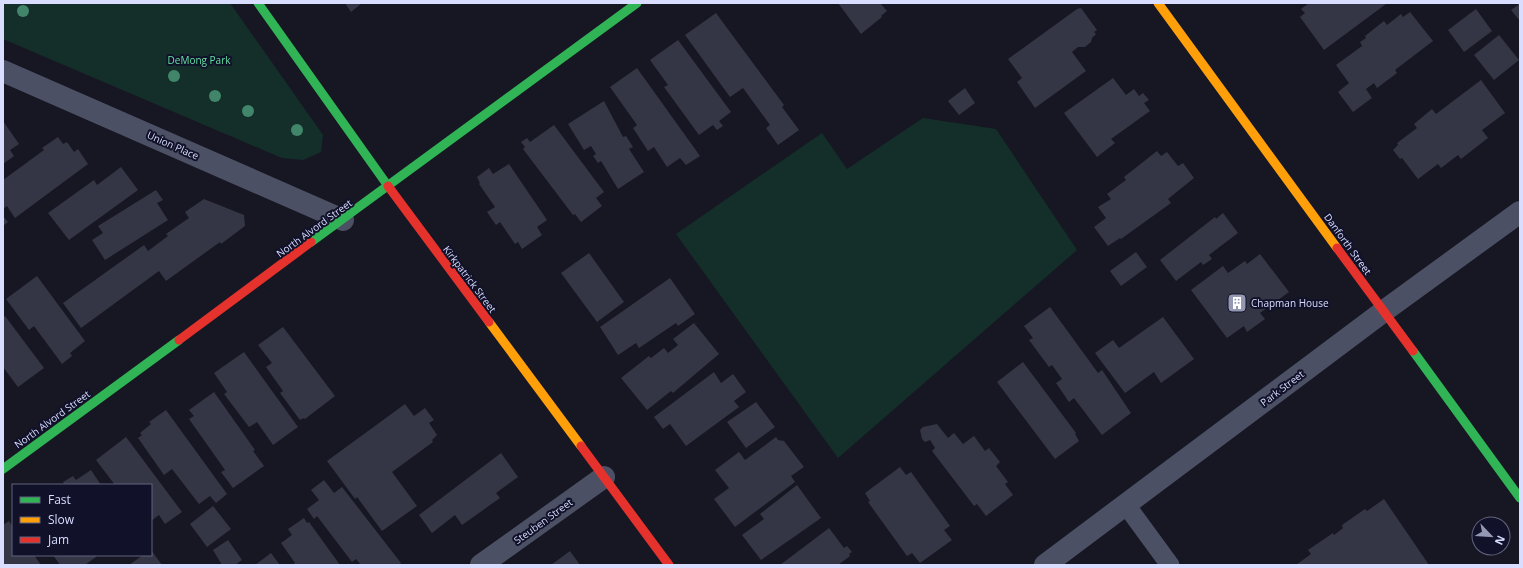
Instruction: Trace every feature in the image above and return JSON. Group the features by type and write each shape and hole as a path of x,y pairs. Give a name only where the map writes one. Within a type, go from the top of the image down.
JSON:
{"street":[{"name":"Kirkpatrick Street","path":"258,3 388,186 669,565"},
{"name":"North Alvord Street","path":"3,469 637,3"},
{"name":"Danforth Street","path":"1158,3 1520,498"},
{"name":"Union Place","path":"3,71 343,220"},
{"name":"Park Street","path":"1045,565 1384,311 1520,212"},
{"name":"Steuben Street","path":"482,565 604,478"}],"lane":[{"path":"1126,505 1170,565"}],"green space":[{"name":"DeMong Park","path":"3,3 230,3 323,135 321,152 303,160 282,158 3,39"},
{"path":"923,118 996,129 1077,250 838,458 676,234 822,133 847,169"}],"building":[{"path":"345,3 362,3 351,12"},
{"path":"838,3 880,3 887,11 861,34"},
{"path":"1309,3 1386,4 1324,50 1300,17 1305,13 1301,9"},
{"path":"1517,3 1520,3 1520,21 1511,10 1518,5"},
{"path":"1081,8 1097,30 1094,32 1096,34 1092,38 1091,42 1085,47 1078,47 1072,52 1086,71 1035,108 1017,82 1022,78 1008,59 1077,9"},
{"path":"1476,9 1492,31 1464,52 1448,30"},
{"path":"1410,12 1433,41 1395,70 1397,73 1377,88 1374,83 1366,89 1372,98 1353,112 1338,92 1349,83 1336,65 1362,46 1360,42 1366,38 1365,36 1384,21 1387,25 1401,14 1403,17"},
{"path":"716,13 784,105 782,107 799,130 778,145 766,128 770,125 743,88 730,97 685,35"},
{"path":"1499,35 1519,60 1494,80 1474,55"},
{"path":"678,40 731,112 719,121 723,126 717,130 713,125 699,135 664,87 668,85 650,60"},
{"path":"637,68 700,156 686,165 680,158 667,167 654,147 648,151 633,128 637,125 610,87"},
{"path":"1113,78 1126,95 1134,89 1139,96 1143,93 1149,100 1144,103 1150,111 1111,139 1115,143 1097,157 1064,113"},
{"path":"1481,80 1505,113 1482,130 1488,138 1461,159 1458,155 1441,168 1438,164 1418,179 1402,158 1400,159 1393,150 1398,145 1397,143 1417,128 1414,124 1432,109 1436,114"},
{"path":"965,88 975,103 959,115 948,101"},
{"path":"604,101 623,137 626,136 633,147 629,149 644,172 618,189 601,161 598,163 593,156 596,154 591,146 584,150 568,124"},
{"path":"3,121 19,144 10,150 14,156 3,164"},
{"path":"554,125 604,192 596,198 602,206 581,222 575,214 573,215 523,149 525,147 521,142 527,138 530,142"},
{"path":"58,137 63,144 67,142 74,152 78,149 88,164 15,218 7,206 3,209 3,180 44,150 42,148"},
{"path":"1157,151 1161,156 1167,152 1178,166 1183,163 1194,178 1168,199 1171,203 1121,239 1120,238 1108,246 1094,227 1106,218 1098,207 1111,199 1107,194 1126,180 1124,177"},
{"path":"509,164 547,220 537,227 542,235 522,249 518,242 515,244 500,222 496,225 487,212 495,207 479,184 480,183 477,177 489,168 493,174"},
{"path":"121,167 138,190 69,240 48,213 94,180 97,185"},
{"path":"156,190 163,200 157,203 168,220 105,260 92,240 103,233 98,226"},
{"path":"204,199 244,215 245,226 166,281 159,271 81,328 63,303 144,245 148,251 168,236 166,234 189,218 185,212"},
{"path":"1223,213 1238,233 1209,255 1212,259 1203,265 1201,262 1176,281 1160,260 1215,217 1216,219"},
{"path":"3,216 8,222 3,226"},
{"path":"1136,252 1147,267 1121,286 1110,271"},
{"path":"589,253 624,302 597,322 561,273"},
{"name":"Chapman House","path":"1260,254 1289,292 1260,313 1265,319 1247,332 1244,326 1227,338 1191,290 1223,266 1228,273 1245,261 1247,264"},
{"path":"37,276 85,341 70,353 72,356 62,364 34,326 29,330 6,299"},
{"path":"670,278 695,314 678,326 676,323 639,348 636,343 618,355 600,327"},
{"path":"1050,307 1098,373 1102,370 1131,413 1102,435 1074,398 1069,402 1056,383 1062,379 1052,365 1049,367 1029,340 1033,338 1024,326"},
{"path":"5,316 44,368 18,387 3,367 3,317"},
{"path":"1163,317 1194,359 1161,383 1154,372 1125,393 1095,353 1113,340 1119,348"},
{"path":"694,323 719,354 673,393 671,391 647,410 621,378 649,356 651,358 664,348 668,353 678,345 673,339"},
{"path":"283,327 335,396 305,419 300,420 280,393 283,391 266,367 272,363 258,345"},
{"path":"244,352 298,427 273,445 257,422 249,427 224,394 227,392 214,373"},
{"path":"1023,362 1076,433 1075,434 1079,441 1055,459 997,382"},
{"path":"714,372 721,383 733,374 746,392 734,401 739,407 686,446 670,424 663,429 654,417"},
{"path":"214,392 255,450 253,451 264,466 233,488 221,472 225,470 189,419 194,416 189,410"},
{"path":"756,402 775,427 746,448 727,422"},
{"path":"405,404 414,416 425,408 434,420 429,423 437,435 432,440 433,442 392,472 417,506 382,531 357,497 355,499 327,461"},
{"path":"166,410 227,494 216,503 210,496 199,504 172,469 164,475 138,438 142,435 140,433 151,424 149,422"},
{"path":"937,424 948,438 954,433 963,444 974,436 985,451 989,448 1000,462 996,466 1008,482 1005,484 1013,495 986,516 977,504 974,506 932,451 935,448 930,440 925,442 922,439 920,430 923,427"},
{"path":"126,437 182,512 165,524 159,515 152,520 152,484 114,484 96,460"},
{"path":"776,437 778,440 784,441 804,467 791,476 795,482 735,527 714,499 729,488 715,470 739,452 745,460"},
{"path":"501,453 518,477 496,493 500,498 462,525 455,515 432,533 419,515"},
{"path":"900,467 906,475 911,472 950,526 944,530 952,540 920,563 912,553 907,556 868,502 870,501 865,493"},
{"path":"91,470 100,484 64,484 63,482 73,476 76,480"},
{"path":"324,480 334,493 342,487 401,563 399,565 361,565 356,559 352,562 317,516 314,519 307,509 319,500 311,490"},
{"path":"797,485 821,518 761,560 742,535 764,519 760,514"},
{"path":"1384,499 1429,565 1296,565 1311,554 1308,550 1333,533 1334,535 1343,528 1342,525 1365,509 1367,511"},
{"path":"213,506 231,529 207,547 190,524"},
{"path":"304,518 307,523 309,522 340,565 292,565 295,563 281,543 292,535 288,529"},
{"path":"9,521 12,526 12,556 35,556 41,565 3,565 3,525"},
{"path":"829,528 844,548 847,546 852,552 849,554 850,556 838,565 780,565"},
{"path":"228,540 242,560 235,565 222,565 213,550"},
{"path":"152,551 162,565 129,565 142,556 152,556"},
{"path":"570,551 580,565 551,565"},
{"path":"271,553 280,565 255,565"},
{"path":"54,556 96,557 85,565 60,565"}],"traffic: fast":[{"path":"258,3 388,186"},
{"path":"311,242 637,3"},
{"path":"3,469 179,340"},
{"path":"1413,351 1520,498"}],"traffic: slow":[{"path":"1158,3 1337,248"},
{"path":"489,322 581,446"}],"traffic: jam":[{"path":"388,186 489,322"},
{"path":"179,340 311,242"},
{"path":"1337,248 1413,351"},
{"path":"581,446 669,565"}],"place":[{"name":"Chapman House","path":"1237,303"}]}
